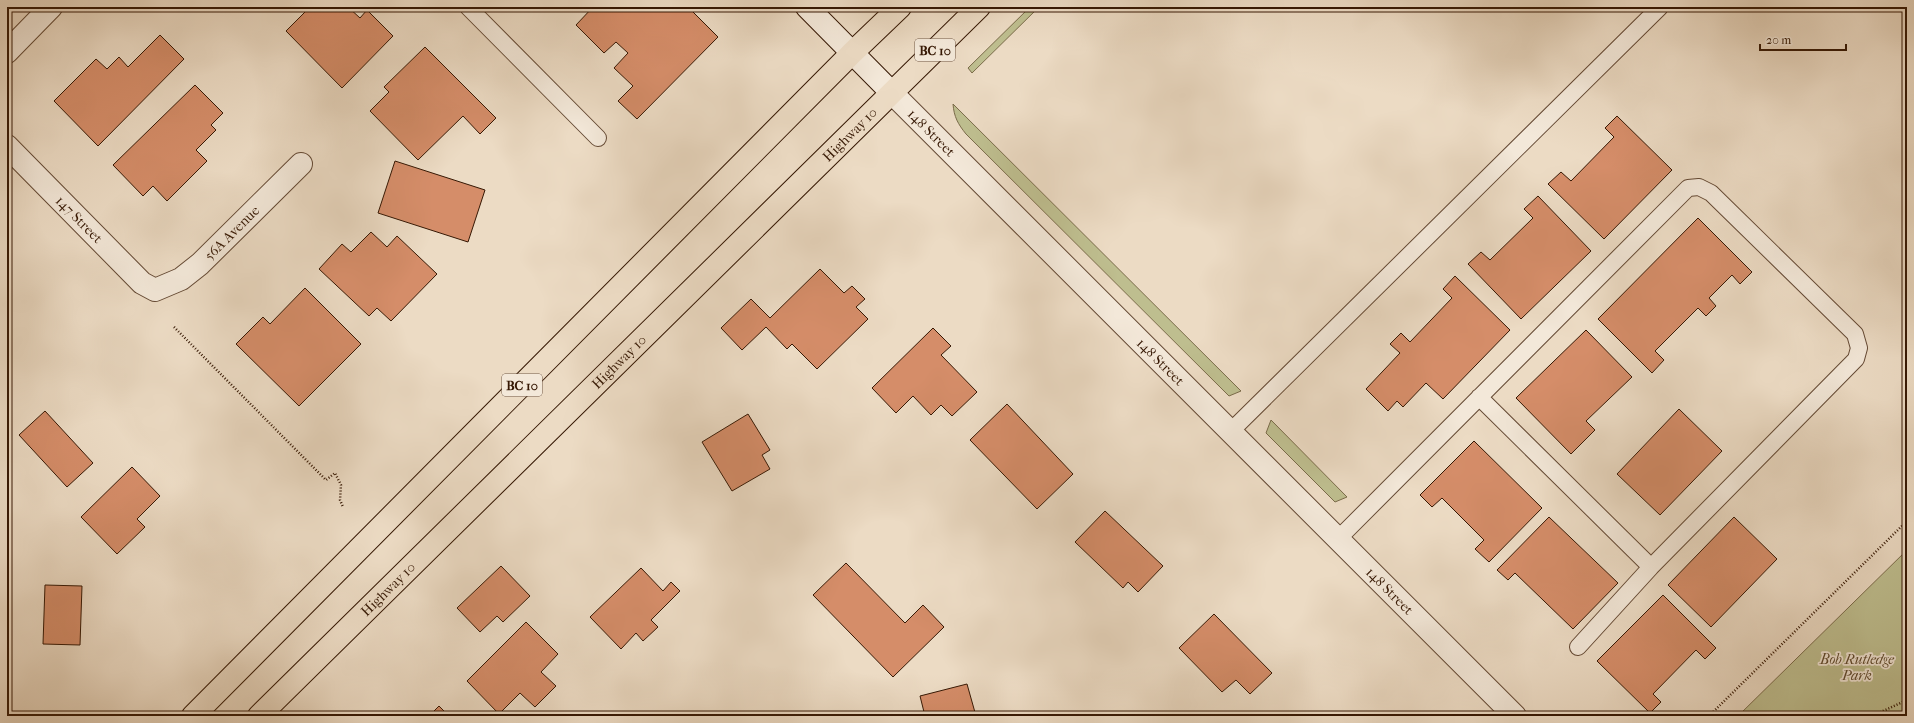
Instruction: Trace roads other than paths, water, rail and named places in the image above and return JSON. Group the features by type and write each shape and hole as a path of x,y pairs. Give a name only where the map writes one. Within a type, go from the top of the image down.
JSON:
{"highway":[{"name":"BC 10","path":"192,716 852,53 900,7"},
{"name":"Highway 10","path":"259,716 979,7"}],"street":[{"path":"7,52 50,7"},
{"name":"148 Street","path":"807,7 1515,716"},
{"name":"147 Street","path":"7,146 142,283 155,290"},
{"name":"56A Avenue","path":"155,290 181,279 200,264 301,164"}],"lane":[{"path":"468,7 598,138"},
{"path":"1231,431 1660,7"},
{"path":"1338,539 1688,188 1699,187 1711,193 1850,328 1855,334 1859,348 1856,359 1651,567 1578,647"},
{"path":"1479,397 1651,567"}],"park label":[{"name":"Bob Rutledge Park","path":"1857,668"}]}
